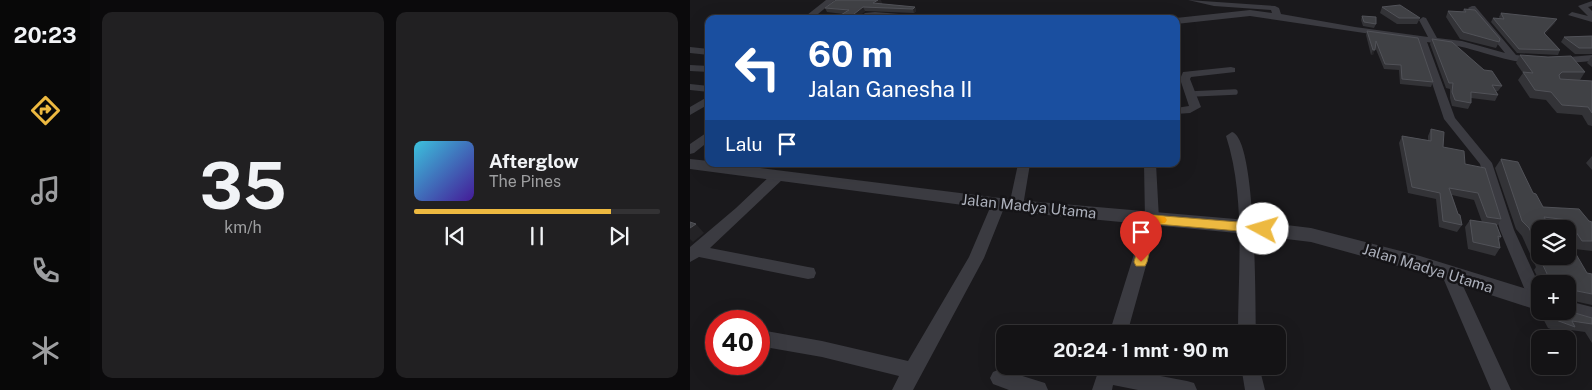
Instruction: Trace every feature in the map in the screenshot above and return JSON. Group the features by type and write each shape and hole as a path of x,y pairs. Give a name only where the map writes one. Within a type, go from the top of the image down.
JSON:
{"street":[{"path":"811,15 831,0"},
{"path":"1192,0 1276,10 1355,30 1470,46 1513,57 1547,61 1592,58"},
{"path":"1592,3 1582,6 1592,14"},
{"path":"1472,8 1513,57"},
{"path":"1180,22 1276,10"},
{"path":"1572,15 1592,19"},
{"path":"1423,20 1428,40 1426,55 1450,119 1486,163 1507,230 1531,284"},
{"path":"690,50 705,52"},
{"path":"690,68 705,70"},
{"path":"1180,111 1186,111 1195,107 1185,79 1188,74 1231,70"},
{"path":"690,86 705,88"},
{"path":"690,112 705,102"},
{"path":"1232,136 1238,154 1245,192 1247,227 1245,275 1247,325"},
{"path":"690,150 705,138"},
{"name":"Jalan Madya Utama","path":"690,164 705,166"},
{"name":"Jalan Madya Utama","path":"712,167 1007,205 1247,227 1311,235 1341,241 1531,299"},
{"path":"902,390 1007,205 1023,167"},
{"path":"1121,325 1152,219 1150,167"},
{"path":"693,254 778,176"},
{"path":"693,254 808,273"},
{"path":"1449,273 1501,390"},
{"path":"1576,312 1592,317"},
{"path":"770,340 822,349 913,371"},
{"path":"1252,375 1255,390"},
{"path":"1106,377 1186,390"},
{"path":"1000,378 1038,390"}],"lane":[{"path":"1191,94 1235,92"}],"building":[{"path":"836,0 878,0 873,3 915,7 913,9 863,7 855,15 841,15 849,10 825,8"},
{"path":"1400,5 1420,18 1399,18 1382,7"},
{"path":"1464,9 1475,10 1500,39 1499,42 1463,32 1448,11 1466,12"},
{"path":"1501,13 1557,19 1544,33 1560,50 1519,49 1493,18 1504,19"},
{"path":"1362,16 1376,17 1376,24 1364,22"},
{"path":"1367,31 1418,38 1433,82 1402,79 1401,65 1385,64 1376,41 1375,50 1373,50"},
{"path":"1592,36 1592,48 1579,48 1564,37"},
{"path":"1432,39 1452,42 1484,70 1492,71 1502,86 1492,85 1498,95 1471,92 1471,103 1455,100 1452,92 1453,83 1449,83"},
{"path":"1520,55 1571,56 1585,72 1562,72 1559,75 1560,79 1592,81 1592,113 1588,107 1562,105 1551,92 1535,90 1523,72 1533,73"},
{"path":"1431,129 1444,132 1443,147 1464,151 1465,164 1485,168 1501,219 1487,217 1478,193 1449,188 1462,225 1443,221 1440,193 1412,187 1402,136 1431,141"},
{"path":"1501,159 1518,162 1533,193 1536,194 1543,207 1579,209 1592,222 1592,241 1582,241 1576,232 1576,220 1544,217 1546,220 1531,220 1531,232 1522,221"},
{"path":"1470,220 1496,224 1501,237 1498,236 1500,248 1473,242"},
{"path":"690,222 696,224 690,228"},
{"path":"1576,254 1587,273 1592,274 1592,294 1576,292 1576,275 1548,275 1543,265 1576,265"},
{"path":"1576,313 1592,318 1592,324 1572,321 1575,327 1556,320 1576,320"}],"slow traffic":[{"path":"1147,240 1152,219 1161,220"}],"route":[{"path":"1141,262 1152,219 1263,229"}]}
